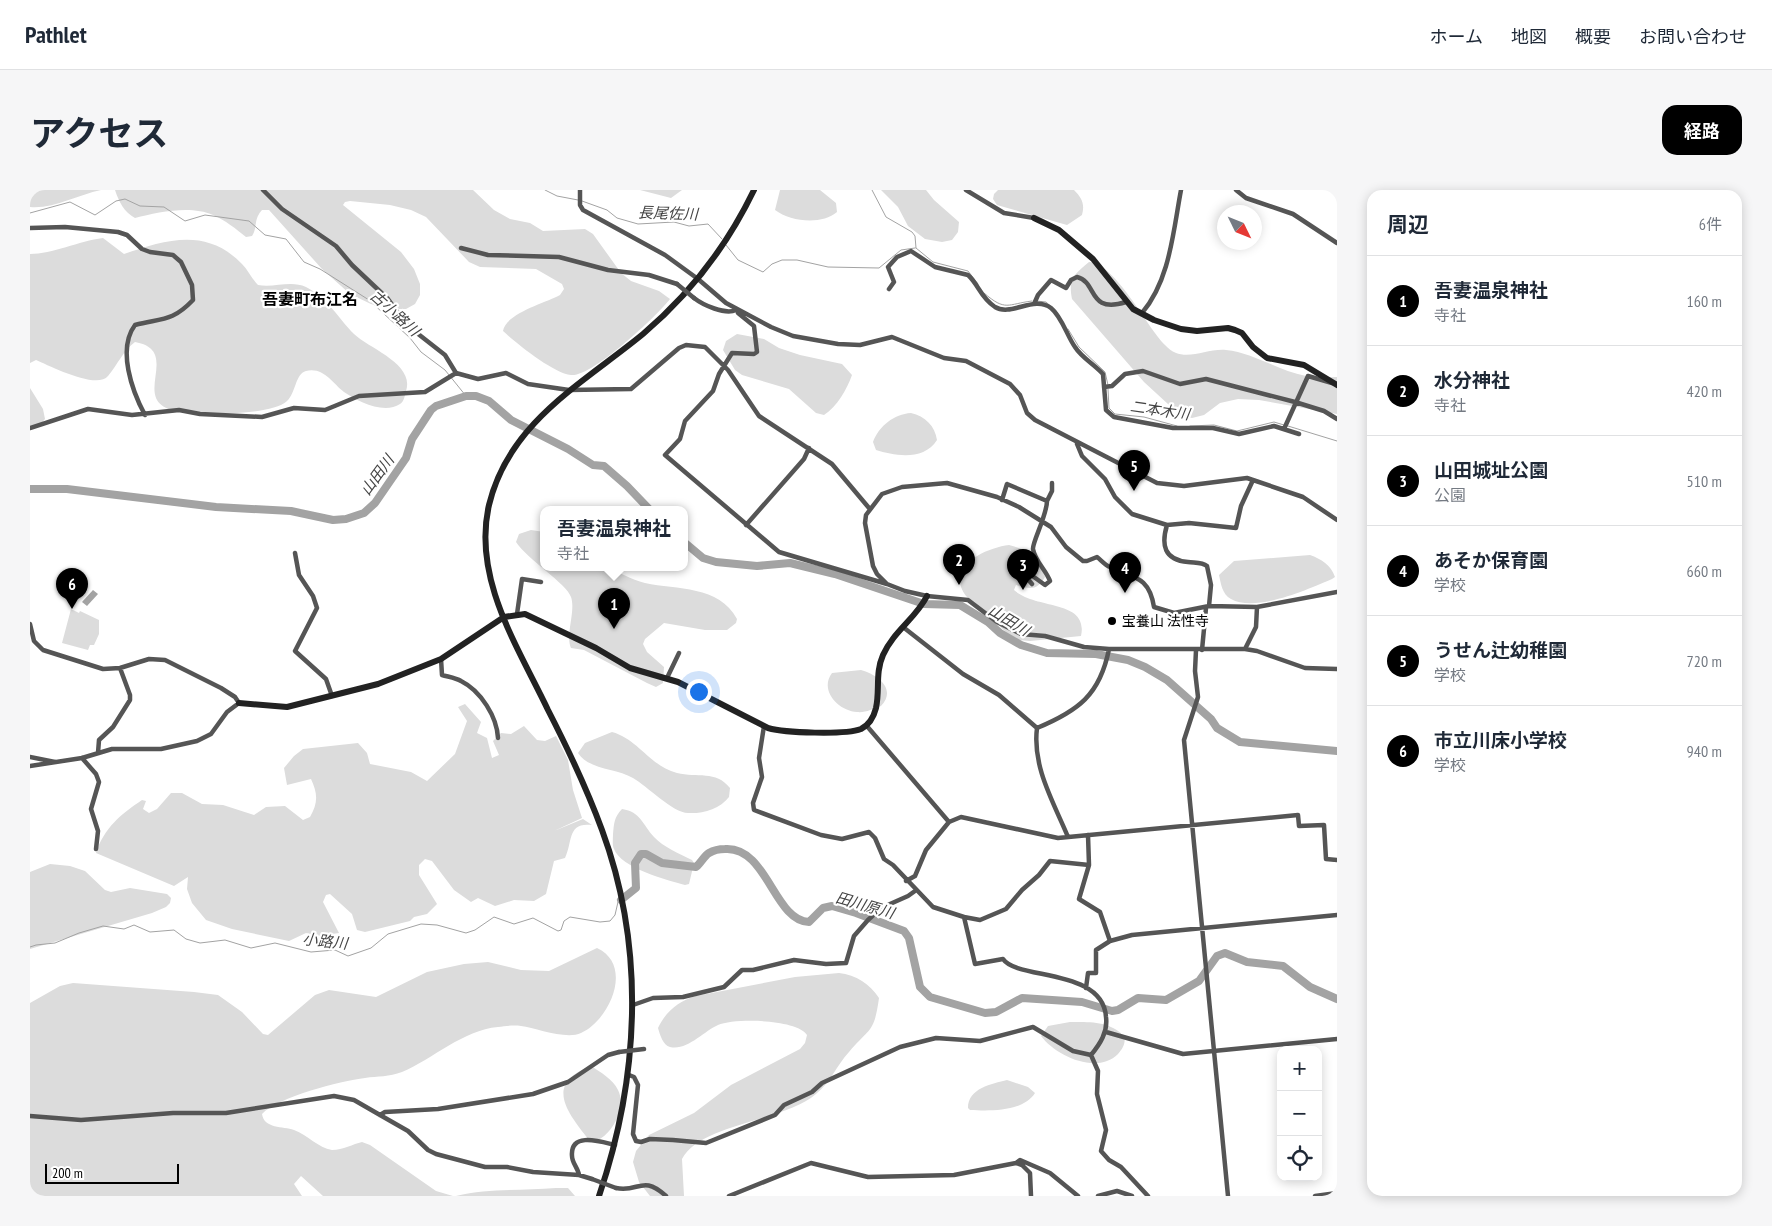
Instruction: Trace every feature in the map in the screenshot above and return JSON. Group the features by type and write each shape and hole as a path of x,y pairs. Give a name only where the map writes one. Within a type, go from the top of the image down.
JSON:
{"street":[{"path":"263,190 282,209 336,246 352,265 388,299 408,326 445,355 452,374"},
{"path":"580,190 580,205 583,210 648,245 700,277 754,326 757,352 754,354 733,352 719,374 713,391 683,424 680,439 665,455 746,525 783,554 887,584 926,598 968,600 998,622 1021,634 1045,636 1077,646 1109,650 1245,649 1257,651 1305,668 1337,669"},
{"path":"599,1196 615,1145 629,1075 633,1005 626,924 620,893 603,833 584,787 504,617 487,564 486,541 489,506 500,472 518,440 569,390 643,334 700,277 734,229 754,190"},
{"path":"966,190 1004,213 1034,218 1060,230 1107,274 1126,302 1154,320 1190,331 1228,328 1235,330 1267,358 1304,365 1335,384"},
{"path":"1142,313 1152,300 1163,275 1180,190"},
{"path":"1236,190 1246,198 1293,214 1337,243"},
{"path":"30,228 65,227 118,232 127,235 142,249 173,255 181,262 192,285 192,300 177,316 164,321 135,325 130,331 128,350 130,381 145,415"},
{"path":"461,248 488,254 558,257 608,270 649,275 677,284 706,305 729,312 736,310 781,332 823,343 860,345 892,337 944,358 966,361 1010,384 1020,395 1030,417 1077,444 1146,479 1170,486 1242,478 1253,480 1303,497 1337,520"},
{"path":"889,289 894,282 888,267 897,257 908,251 935,267 968,275 980,294 997,308 1007,310 1034,302 1052,280 1066,288 1071,280 1077,277 1086,282 1098,300 1105,304 1112,306 1126,302"},
{"path":"1034,302 1052,309 1076,348 1103,374 1107,387 1106,410 1114,417 1173,428 1213,428 1234,434 1244,434 1270,426 1285,426 1300,434"},
{"path":"30,428 88,409 132,415 179,410 200,414 262,417 294,408 325,410 359,396 425,392 452,374 478,379 506,373 528,384 569,390 631,389 679,348 686,345 705,347 725,367 744,391 750,404 760,416 832,464 869,508"},
{"path":"1107,387 1124,374 1143,371 1180,384 1206,379 1295,402 1324,411 1337,419"},
{"path":"1285,426 1309,376 1335,384"},
{"path":"1077,444 1082,456 1105,479 1115,497 1132,514 1167,525 1189,523 1236,528 1241,506 1253,480"},
{"path":"746,525 804,459 809,448"},
{"path":"887,584 873,566 865,523 869,508 882,494 902,487 943,483 1002,500 1044,522 1083,561 1097,557 1108,566 1141,580 1152,595 1153,606 1156,609 1174,613 1208,607 1257,607 1337,592"},
{"path":"1032,584 1025,576 1027,572 1046,585 1050,581 1033,549 1034,542 1044,522 1052,483"},
{"path":"1002,500 1007,484 1047,501"},
{"path":"1167,525 1163,541 1166,551 1181,561 1204,564 1209,568 1211,586 1202,650"},
{"path":"295,553 299,575 318,608 295,651 326,679 332,696"},
{"path":"517,614 522,579 541,582"},
{"path":"30,766 82,758 119,749 160,749 197,741 211,734 227,712 239,703 287,707 397,678 441,659 504,617 517,614 530,616 596,648 630,668 667,678 764,726 778,730 834,732 855,730 866,725 876,708 877,673 889,644 926,598"},
{"path":"1245,649 1256,627 1257,607"},
{"path":"30,624 34,641 43,650 68,656 96,667 120,668 142,660 165,660 221,688 236,698 239,703"},
{"path":"903,627 963,674 999,695 1037,728 1039,764 1068,837"},
{"path":"1037,728 1074,711 1093,690 1109,650"},
{"path":"1196,650 1196,702 1194,715 1184,740 1228,1196"},
{"path":"667,678 678,653"},
{"path":"441,659 442,675 460,680 481,698 495,720 498,738"},
{"path":"98,753 100,740 113,727 130,700 120,668"},
{"path":"866,725 949,822"},
{"path":"764,726 759,758 762,777 753,803 754,810 821,836 842,839 869,832 875,838 882,857 893,866 915,891 942,911 977,920 1003,911 1039,875 1050,861 1089,865"},
{"path":"30,757 56,762"},
{"path":"82,758 96,774 99,782 91,810 98,831 96,849"},
{"path":"906,881 915,876 926,850 949,822 961,818 1058,838 1298,815 1299,826 1324,825 1326,859 1337,860"},
{"path":"1088,835 1089,865 1079,898 1100,912 1110,942"},
{"path":"633,1005 653,998 683,997 724,987 742,970 753,970 788,960 826,964 846,963 854,936 870,918 881,908 915,891"},
{"path":"1086,988 1088,973 1096,973 1096,950 1098,946 1132,935 1337,915"},
{"path":"964,917 975,964 1003,958 1011,967 1046,973 1086,988 1105,1009 1106,1032 1091,1055"},
{"path":"629,1075 634,1077 638,1085 633,1134 636,1140 640,1142 650,1139 673,1140 700,1144 775,1115 784,1106 812,1092 822,1083 900,1047 925,1040 936,1038 980,1041 1033,1028 1073,1051 1091,1055"},
{"path":"1106,1032 1175,1054 1337,1039"},
{"path":"380,1115 385,1112 438,1109 542,1091 568,1082 608,1055 644,1049"},
{"path":"1091,1055 1098,1071 1097,1094 1106,1130 1102,1151 1109,1160 1121,1167 1148,1196"},
{"path":"30,1116 82,1120 173,1112 226,1113 334,1096 354,1100 408,1131 428,1150 436,1154 485,1167 507,1167 533,1172 578,1175 616,1188 623,1189 646,1184 659,1189 666,1196"},
{"path":"578,1175 572,1151 578,1143 588,1139 615,1145"},
{"path":"729,1196 811,1164 822,1164 856,1176 876,1177 954,1175 1016,1163 1020,1160 1050,1173 1078,1196"},
{"path":"1016,1163 1022,1165 1030,1173 1031,1196"},
{"path":"1098,1196 1117,1191 1132,1196"},
{"path":"1315,1196 1337,1194"}],"shaded area":[{"path":"30,190 101,190 57,204 30,207"},
{"path":"115,190 473,190 494,210 510,219 530,223 543,231 585,229 593,234 621,273 631,281 659,291 670,299 652,318 608,357 593,367 571,375 563,373 545,363 525,350 503,331 511,319 527,309 560,295 564,289 562,284 536,269 480,267 469,262 426,217 411,210 390,205 350,201 345,202 343,205 401,252 414,269 420,284 420,295 415,304 406,309 390,309 371,304 350,294 322,269 269,210 262,210 257,217 252,236 246,237 222,219 195,210 174,211 135,218 122,206"},
{"path":"640,190 682,190 671,198"},
{"path":"780,190 820,190 836,203 837,212 823,219 815,220 789,217 775,210"},
{"path":"881,190 926,190 934,200 959,222 958,232 952,240 942,242 925,239 908,226 898,207"},
{"path":"998,190 1074,190 1082,201 1082,215 1067,225 997,205 993,199 994,194"},
{"path":"103,238 124,254 170,241 200,241 228,252 242,264 258,285 294,284 306,287 327,302 361,340 398,365 407,381 403,400 394,407 371,406 344,392 323,374 312,370 302,373 290,398 279,406 253,412 237,413 183,412 166,408 157,400 154,390 157,367 155,356 149,347 135,342 108,376 102,380 73,376 36,360 30,363 30,254 47,252"},
{"path":"1089,262 1099,265 1110,273 1130,297 1157,336 1172,351 1186,355 1226,350 1247,355 1296,374 1314,377 1337,377 1337,414 1259,400 1238,399 1220,403 1204,415 1192,418 1181,416 1144,382 1072,299 1071,286 1073,278"},
{"path":"737,334 764,339 779,348 800,355 842,364 852,375 844,392 829,412 824,415 816,413 789,389 742,375 735,370 723,350 726,341"},
{"path":"30,388 43,409 45,419 39,426 30,430"},
{"path":"911,413 925,419 932,426 937,440 931,447 917,454 909,455 892,454 876,450 873,442 883,426 893,418"},
{"path":"531,530 540,531 540,566 516,542 519,534"},
{"path":"1009,545 1027,552 1037,560 1045,577 1036,587 1029,588 1016,585 1014,590 1035,600 1069,610 1077,616 1081,624 1081,636 1030,641 1019,640 1006,632 966,596 961,586 960,576 964,568 979,555 989,550"},
{"path":"1310,555 1325,563 1335,577 1282,598 1254,603 1241,603 1231,599 1222,588 1219,575 1234,561"},
{"path":"546,571 615,571 645,583 696,591 708,595 720,600 737,619 736,623 727,630 705,630 664,623 645,639 643,644 647,652 664,667 663,683 656,687 584,650 571,648 569,637 572,603 571,597 562,585"},
{"path":"93,590 98,594 87,606 82,602"},
{"path":"71,609 99,620 99,634 94,645 90,645 88,650 62,643"},
{"path":"861,670 879,679 886,688 887,694 881,706 860,712 850,711 837,704 832,698 829,693 829,680 832,673"},
{"path":"465,704 481,722 477,733 487,738 492,758 499,755 493,741 501,733 511,734 524,726 537,740 545,741 556,736 568,760 573,790 582,818 554,831 583,819 592,825 578,826 572,834 565,858 554,861 546,894 534,901 514,900 495,906 478,898 471,902 454,890 432,861 425,859 419,865 419,875 437,904 427,914 414,917 410,921 365,932 357,930 352,914 330,894 326,895 323,902 339,933 318,936 306,933 289,941 232,929 206,920 192,903 187,889 188,877 174,886 96,853 99,844 114,822 127,811 142,800 146,801 143,809 149,813 157,809 171,793 182,793 202,804 223,805 254,815 266,807 285,806 303,820 310,817 315,807 316,798 311,779 287,785 284,768 303,749 358,743 367,753 370,764 411,772 427,781 455,754 467,721 458,707"},
{"path":"612,732 629,740 651,759 668,770 677,773 712,777 725,782 730,788 729,797 721,805 705,812 682,812 675,809 633,778 589,763 578,753 585,743"},
{"path":"622,809 633,813 641,819 654,837 662,844 692,860 694,863 689,884 685,885 645,872 618,856 613,847 613,834 616,818"},
{"path":"50,864 70,866 85,871 105,890 111,892 130,888 167,894 171,898 170,903 166,907 152,913 30,949 30,872"},
{"path":"597,948 608,956 614,967 616,979 614,992 609,1005 601,1017 581,1033 567,1035 515,1026 485,1029 460,1039 397,1074 370,1077 326,1086 281,1102 262,1114 263,1119 270,1125 294,1130 327,1149 340,1149 362,1142 370,1145 436,1191 453,1196 323,1196 301,1176 294,1184 302,1196 30,1196 30,1003 60,986 73,983 218,995 242,1012 263,1034 268,1035 315,995 329,990 376,997 427,972 464,964 488,962 521,970 549,971"},
{"path":"839,973 862,981 879,998 875,1018 870,1029 845,1057 825,1085 816,1094 802,1103 706,1138 692,1147 682,1159 684,1196 650,1196 639,1182 633,1162 636,1151 649,1135 694,1113 731,1085 800,1049 805,1043 807,1035 801,1030 779,1023 738,1021 718,1025 683,1046 670,1047 664,1042 658,1028 669,1012 684,1001 696,996 795,977"},
{"path":"1070,1022 1092,1022 1112,1027 1124,1036 1124,1045 1118,1054 1109,1060 1099,1063 1088,1063 1066,1056 1056,1050 1041,1036 1048,1026"},
{"path":"591,1066 613,1082 618,1090 621,1105 612,1128 601,1139 594,1142 589,1140 574,1120 564,1100 564,1090 567,1081 576,1073"},
{"path":"1007,1080 1028,1087 1035,1093 1023,1104 1006,1109 970,1110 968,1108 969,1101 976,1091 988,1085"},
{"path":"568,1188 575,1196 456,1196 493,1191"}],"waterway":[{"name":"長尾佐川","path":"545,190 557,196 578,200"},
{"path":"872,190 886,217 912,232 915,236 916,248"},
{"name":"古小路川","path":"30,213 70,202 95,215 116,201 125,199 140,206 164,207 185,221 205,215 249,221 265,235 286,239 304,262 320,269 369,300 410,338 421,352 445,370 466,396"},
{"name":"長尾佐川","path":"582,201 607,210 617,218 638,224 674,222 689,226 708,224 722,239"},
{"name":"長尾佐川","path":"726,245 738,260 763,272 772,264 782,260 797,260 828,267 879,268 901,250 915,248"},
{"name":"二本木川","path":"916,248 933,262 968,271 978,284"},
{"name":"二本木川","path":"984,293 1002,305 1032,301"},
{"name":"二本木川","path":"1036,301 1046,302 1058,313"},
{"name":"二本木川","path":"1068,329 1079,347 1105,372 1108,385"},
{"name":"二本木川","path":"1108,389 1109,408 1115,414 1144,417 1177,426"},
{"name":"山田川","path":"30,489 67,489 216,507 291,511 333,520 346,519 364,513 375,503 406,458 412,439 431,410 436,406 466,396 476,396 489,401 511,420 568,449 593,465 604,466 646,506"},
{"name":"二本木川","path":"1190,426 1214,425 1237,431 1274,422 1284,425"},
{"name":"二本木川","path":"1288,426 1337,441"},
{"name":"山田川","path":"688,545 703,558 716,562 757,566 790,563 835,574 924,604 960,605 1021,645 1047,653 1096,654 1128,660 1145,667 1167,680 1211,719 1217,728 1240,742 1337,751"},
{"name":"田川原川","path":"621,900 636,888 635,863 641,854 646,854 662,863 696,867 709,853 725,849 739,851 751,859 787,910 797,918 809,922 823,908 832,906 904,931 909,938 920,987 930,997 985,1013 996,1012 1022,998 1082,1002 1112,1011 1118,1010 1138,998 1166,1000 1199,981 1217,956 1225,953 1247,962 1283,966 1310,987 1337,999"},
{"name":"小路川","path":"30,947 55,943 103,926 124,929 134,925 150,932 174,930 186,939 200,943 225,940 251,948 275,943 311,952 335,950 348,956 371,948 388,934 421,924 437,925 466,933 475,930 494,917 514,924 533,918 558,931 561,930 564,921 570,917 600,922 610,921 615,915 618,902"}],"place":[{"name":"うせん辻幼稚園","path":"1134,491"},
{"name":"水分神社","path":"959,585"},
{"name":"山田城址公園","path":"1023,590"},
{"name":"あそか保育園","path":"1125,593"},
{"name":"市立川床小学校","path":"72,609"},
{"name":"宝養山 法性寺","path":"1112,621"},
{"name":"吾妻温泉神社","path":"614,629"}],"district":[{"name":"吾妻町布江名","path":"310,299"}]}
